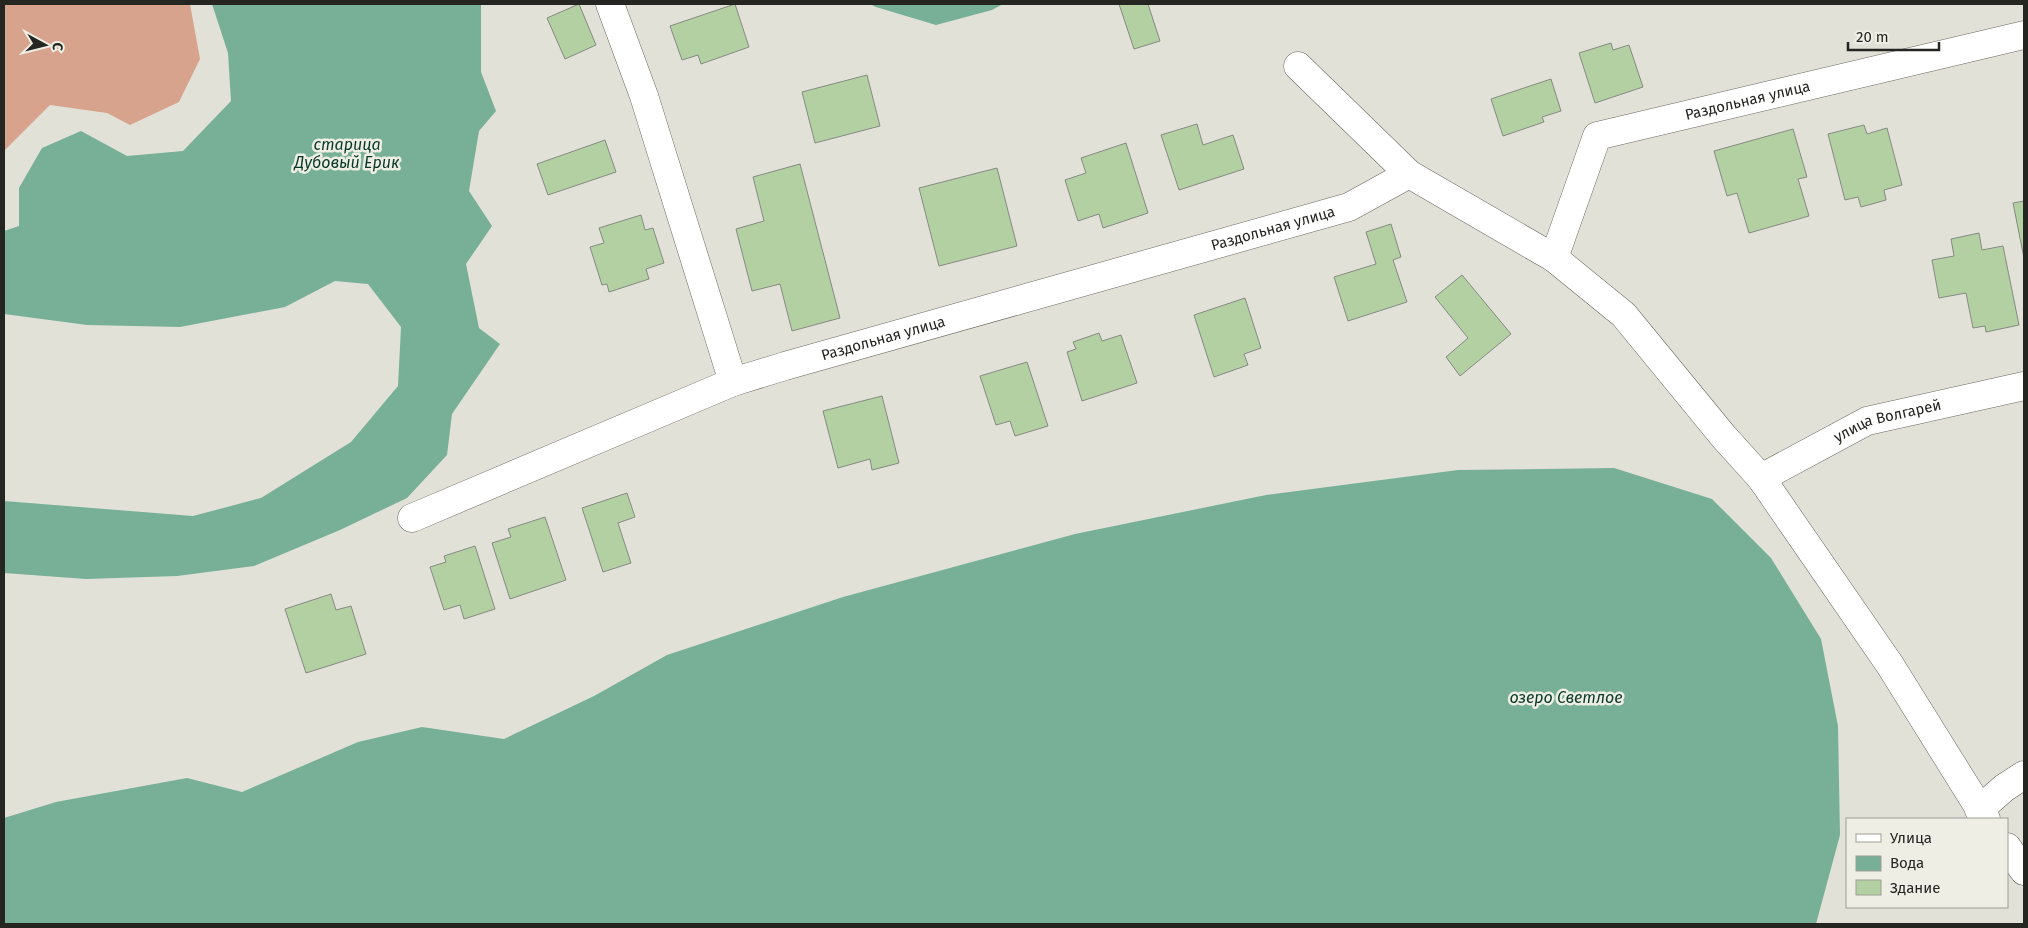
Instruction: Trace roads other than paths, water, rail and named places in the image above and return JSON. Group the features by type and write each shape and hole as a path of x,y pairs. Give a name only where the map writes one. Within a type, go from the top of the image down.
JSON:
{"street":[{"path":"610,4 644,96 733,382"},
{"name":"Раздольная улица","path":"1554,258 1597,136 2024,35"},
{"path":"1298,66 1410,174 1554,258 1624,315 1724,437 1761,478 1890,665 1983,814 2004,788 2024,775"},
{"name":"Раздольная улица","path":"412,518 733,382 1349,207 1410,174"},
{"name":"улица Волгарей","path":"1761,478 1867,421 2024,386"},
{"path":"2008,848 2024,871"}],"water":[{"name":"старица Дубовый Ерик","path":"212,4 481,4 481,72 496,111 479,131 469,191 492,226 466,264 479,328 500,344 452,414 447,455 407,498 340,530 254,566 177,576 86,579 4,573 4,501 193,516 261,498 351,442 398,386 401,327 368,284 335,281 285,307 180,327 87,325 4,314 4,231 19,226 19,188 42,148 81,131 127,156 183,151 231,101 228,53"},
{"path":"870,4 1003,4 992,10 936,25"},
{"name":"озеро Светлое","path":"1614,468 1712,499 1771,558 1821,639 1838,726 1840,835 1816,924 4,924 4,818 56,802 187,778 242,792 358,742 422,727 504,739 594,696 667,655 843,597 1075,534 1266,495 1458,470"}]}
